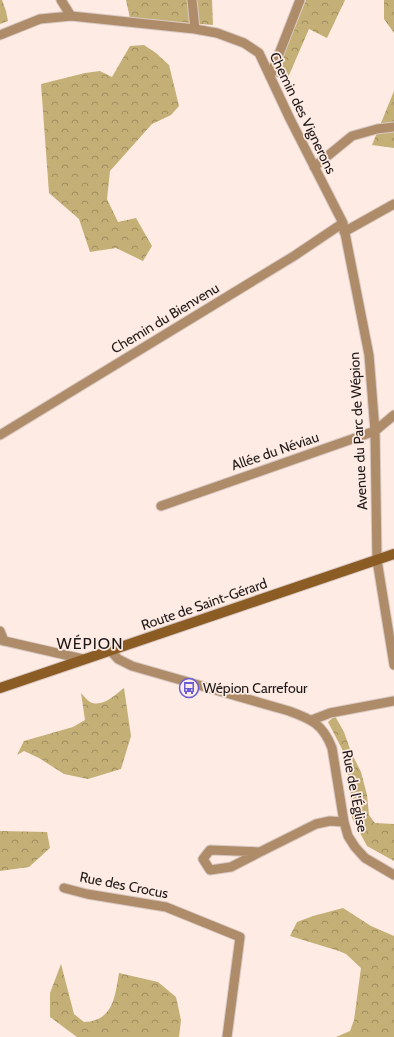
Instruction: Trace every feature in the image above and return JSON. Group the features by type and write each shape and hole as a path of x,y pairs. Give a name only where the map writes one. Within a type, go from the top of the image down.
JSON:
{"main road":[{"name":"Route de Saint-Gérard","path":"0,688 394,554"}],"street":[{"path":"61,0 70,16"},
{"path":"192,0 195,29"},
{"path":"270,77 300,0"},
{"name":"Chemin des Vignerons","path":"0,35 40,19 70,16 195,29 217,33 244,43 259,54 343,228"},
{"path":"314,167 352,136 377,129 394,127"},
{"name":"Chemin du Bienvenu","path":"0,435 287,260 343,228 394,204"},
{"name":"Avenue du Parc de Wépion","path":"343,228 369,355 375,431 377,560 394,665"},
{"name":"Allée du Néviau","path":"161,506 375,431 394,415"},
{"path":"0,631 2,641 83,660"},
{"name":"Rue de l'Église","path":"110,650 118,659 132,666 290,711 312,720 326,735 332,748 344,822 350,842 365,858 394,875"},
{"path":"312,720 330,713 394,701"},
{"path":"260,852 210,850 203,859 210,870 231,867 316,824 330,821 344,822"},
{"name":"Rue des Crocus","path":"64,888 87,894 166,907 240,936 227,1037"}],"green space":[{"path":"0,0 2,0 8,21 0,24"},
{"path":"126,0 212,0 213,25 130,18"},
{"path":"306,0 345,0 327,38 309,29 286,82 275,76"},
{"path":"384,0 394,0 394,33 384,19"},
{"path":"144,45 156,53 169,65 179,106 171,115 152,124 110,171 107,199 118,222 136,218 152,246 143,261 116,248 90,252 79,219 49,193 41,84 85,73 100,71 112,77 130,46"},
{"path":"394,91 394,121 390,131 394,131 394,148 372,145"},
{"path":"124,688 131,736 121,769 88,779 64,774 39,758 24,751 17,755 24,741 73,727 85,720 81,693 90,702 99,703 108,700"},
{"path":"335,716 344,732 351,752 361,772 367,795 369,815 375,823 394,824 394,861 367,846 352,818 350,783 342,749 328,722"},
{"path":"0,831 47,832 50,848 29,867 0,871"},
{"path":"343,908 371,926 394,936 394,1037 336,1037 350,1031 354,1020 361,968 346,954 290,936 297,922"},
{"path":"61,964 74,1014 84,1022 94,1021 107,1012 114,999 119,973 158,982 176,997 181,1020 179,1037 77,1037 50,1017 50,993"}],"place":[{"name":"Wépion Carrefour","path":"189,688"}],"district":[{"name":"WÉPION","path":"90,643"}]}
